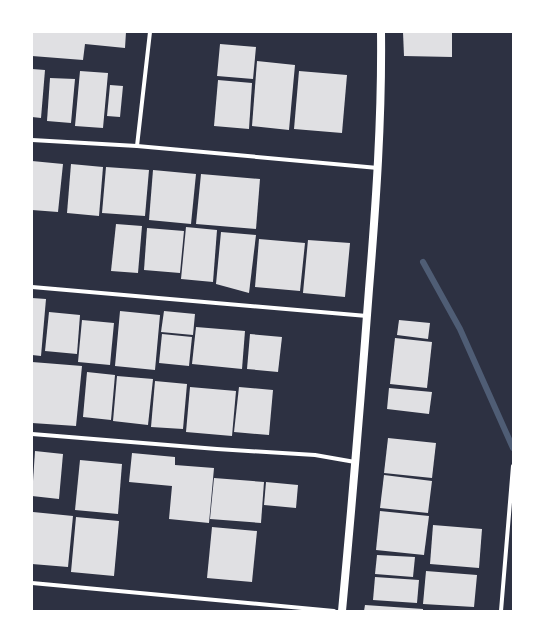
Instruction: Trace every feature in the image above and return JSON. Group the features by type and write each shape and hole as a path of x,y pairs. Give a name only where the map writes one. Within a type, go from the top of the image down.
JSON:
{"main road":[{"path":"342,611 378,168 382,91 381,32"}],"street":[{"path":"137,146 150,32"},
{"path":"32,140 137,146 378,168"},
{"path":"32,287 367,316"},
{"path":"32,434 217,450 314,455 355,462"},
{"path":"501,611 513,466"},
{"path":"32,583 334,611"}],"building":[{"path":"32,32 126,32 125,48 85,44 83,60 32,56"},
{"path":"403,32 452,32 452,57 404,56"},
{"path":"220,44 256,47 253,79 217,76"},
{"path":"257,61 295,65 289,130 252,126"},
{"path":"32,69 45,70 41,118 32,117"},
{"path":"80,71 108,73 103,128 75,126"},
{"path":"299,71 347,75 342,133 294,129"},
{"path":"50,78 75,79 71,123 47,121"},
{"path":"218,80 252,83 249,129 214,126"},
{"path":"110,85 123,86 120,117 107,116"},
{"path":"32,161 63,164 58,212 32,210"},
{"path":"71,164 103,167 99,216 67,213"},
{"path":"106,167 149,170 145,216 102,213"},
{"path":"153,170 196,174 191,224 149,220"},
{"path":"201,174 260,179 256,229 196,224"},
{"path":"116,224 142,226 138,273 111,271"},
{"path":"186,227 217,230 213,282 181,279"},
{"path":"147,228 184,231 180,273 144,270"},
{"path":"221,232 256,235 249,293 216,284"},
{"path":"259,239 305,243 300,291 255,287"},
{"path":"308,240 350,243 345,297 303,293"},
{"path":"32,298 46,299 41,356 32,355"},
{"path":"120,311 160,315 155,370 115,366"},
{"path":"164,311 195,314 193,335 161,332"},
{"path":"49,312 80,315 77,354 45,351"},
{"path":"82,320 114,323 110,365 78,362"},
{"path":"399,320 430,323 428,339 397,335"},
{"path":"196,327 245,331 242,369 192,364"},
{"path":"162,334 192,337 189,366 159,363"},
{"path":"250,334 282,337 278,372 247,369"},
{"path":"395,338 432,342 427,388 390,384"},
{"path":"32,362 82,366 76,426 32,423"},
{"path":"87,372 115,375 111,420 83,417"},
{"path":"117,376 153,379 148,425 113,421"},
{"path":"155,381 187,384 183,429 151,427"},
{"path":"190,387 236,391 232,436 186,432"},
{"path":"239,387 273,390 269,435 234,432"},
{"path":"389,388 432,392 429,414 387,409"},
{"path":"388,438 436,443 432,478 384,473"},
{"path":"35,451 63,454 59,499 32,496"},
{"path":"132,453 175,457 175,465 214,468 209,523 169,519 172,486 129,482"},
{"path":"80,460 122,464 118,514 75,510"},
{"path":"384,475 432,481 428,513 380,508"},
{"path":"214,478 264,482 261,523 210,519"},
{"path":"266,482 298,485 296,508 264,505"},
{"path":"380,511 429,516 424,555 376,550"},
{"path":"33,512 73,516 68,567 32,564"},
{"path":"76,517 119,521 114,576 71,572"},
{"path":"433,525 482,529 479,568 430,564"},
{"path":"212,527 257,531 252,582 207,578"},
{"path":"377,555 415,557 413,577 375,574"},
{"path":"426,571 477,575 474,607 423,604"},
{"path":"375,577 419,580 417,603 373,600"},
{"path":"365,605 423,609 423,611 364,611"}],"waterway":[{"path":"423,262 460,329 513,448"}]}
